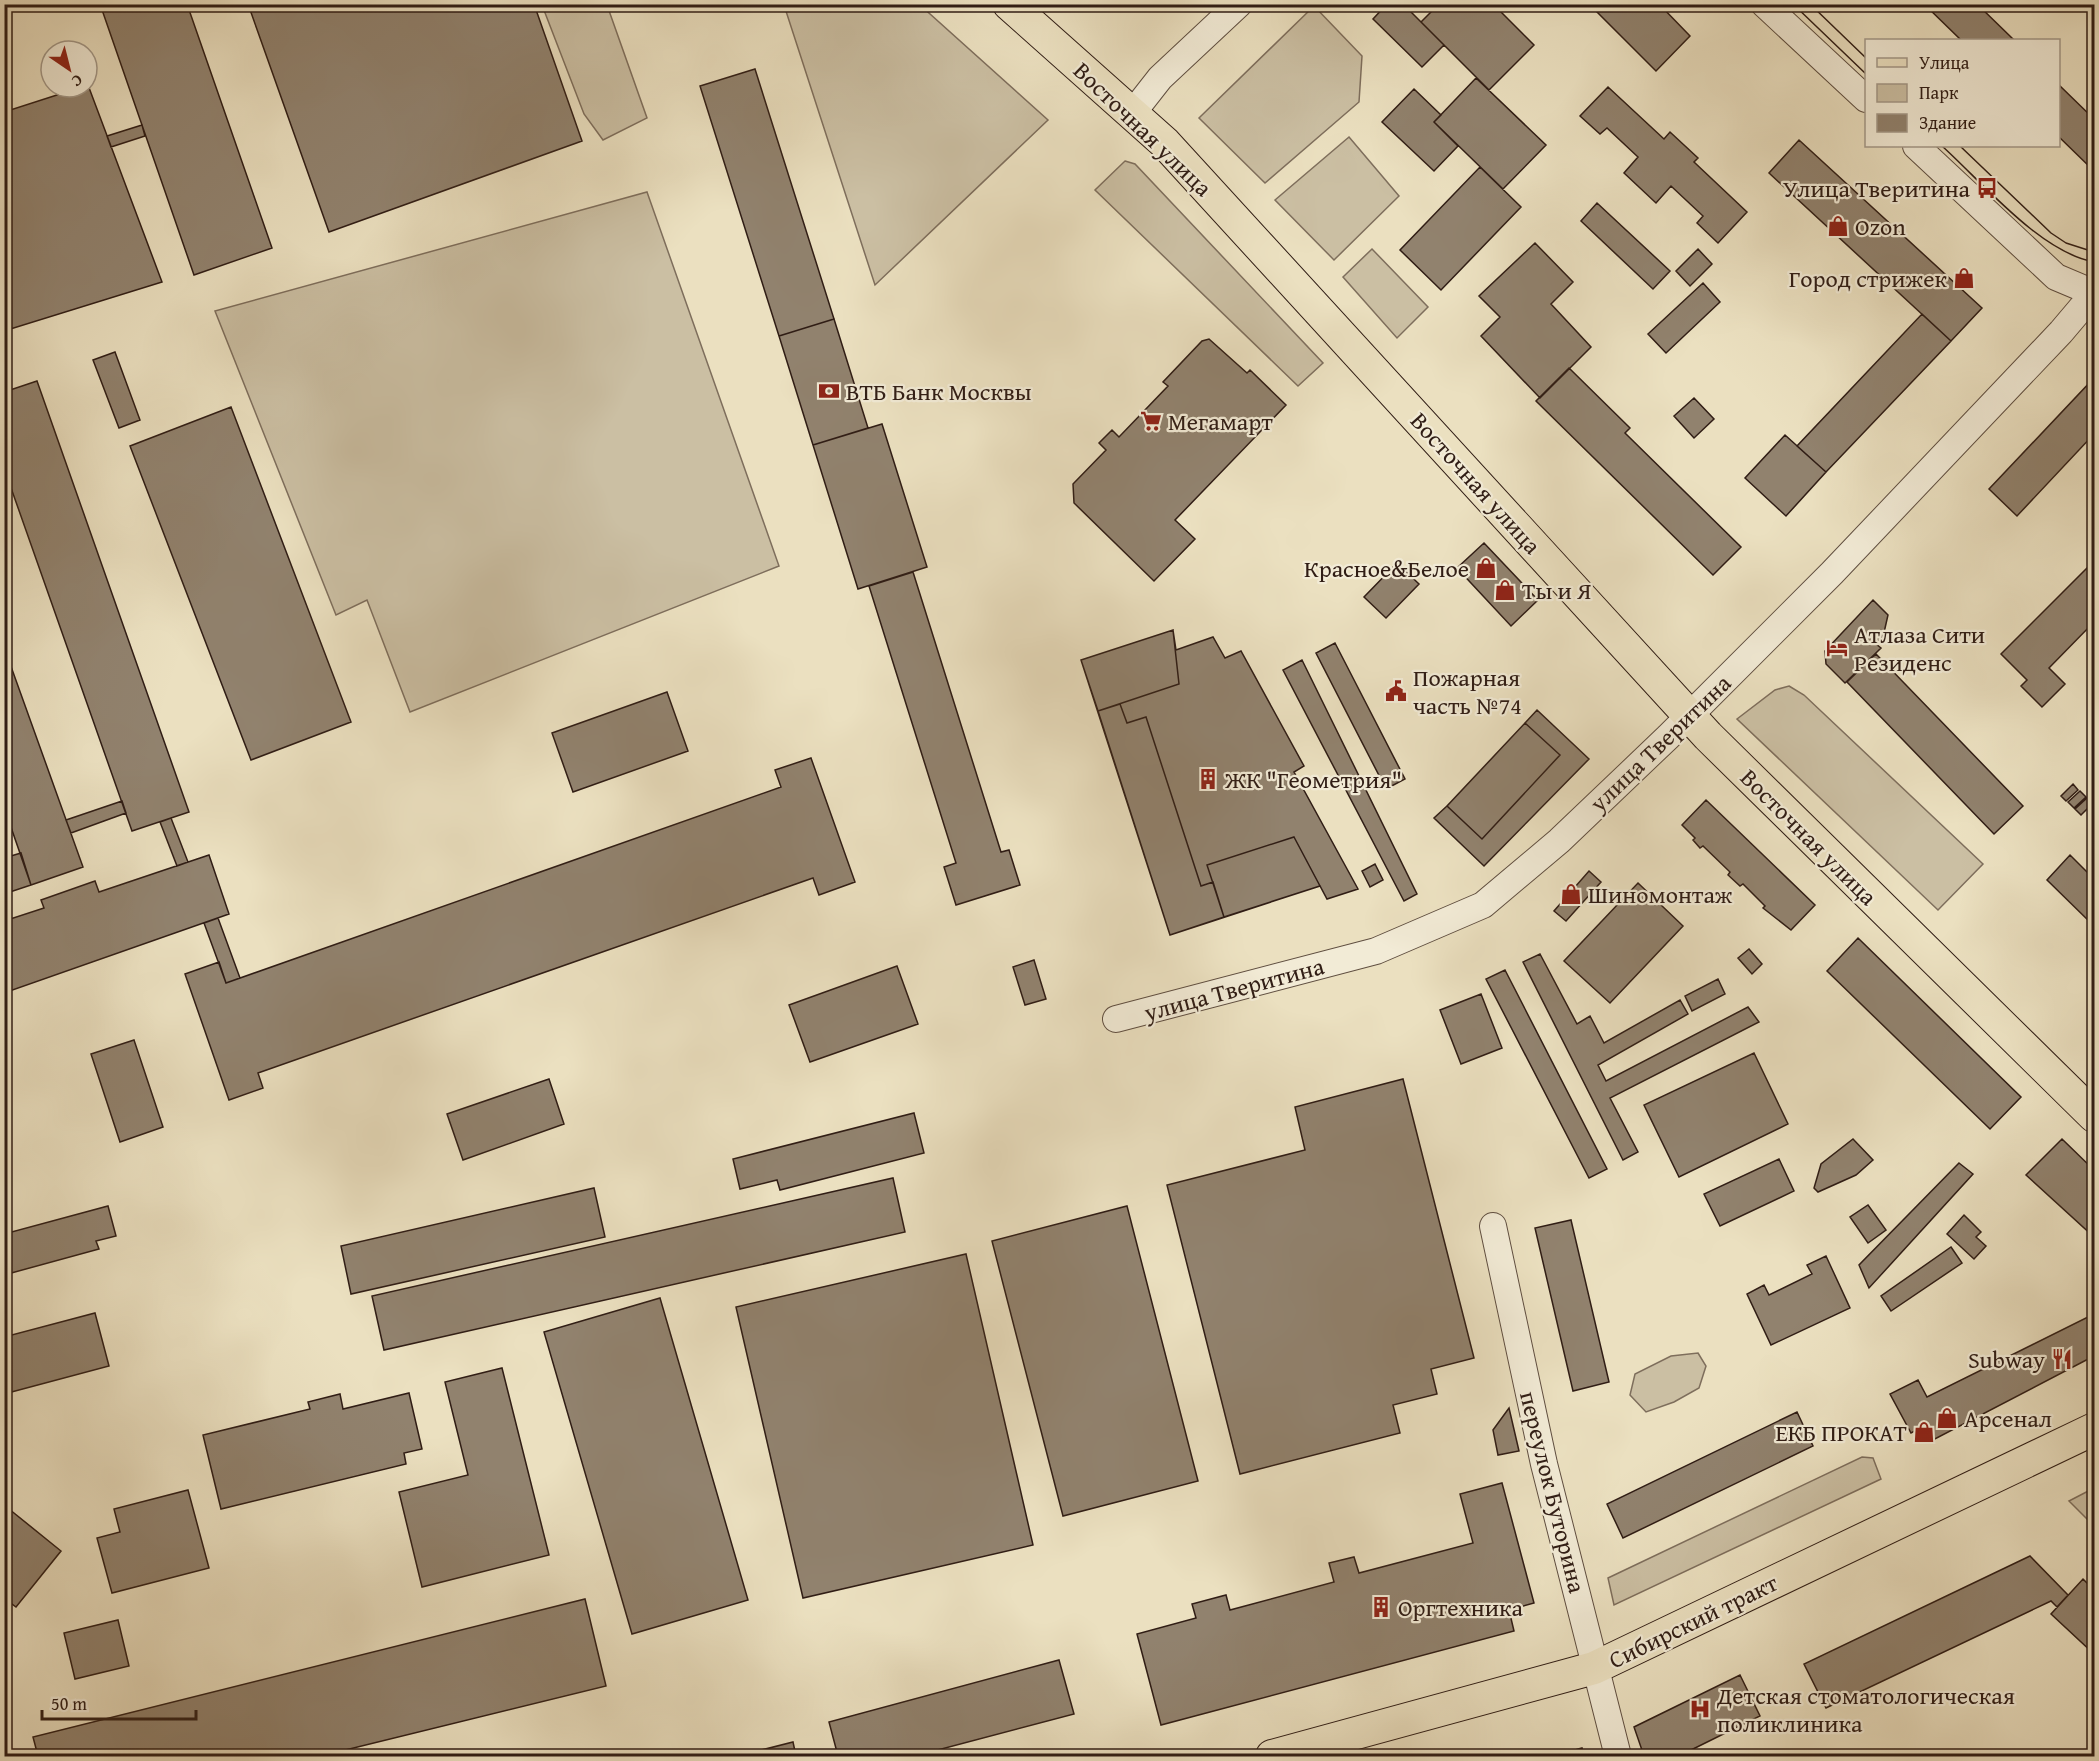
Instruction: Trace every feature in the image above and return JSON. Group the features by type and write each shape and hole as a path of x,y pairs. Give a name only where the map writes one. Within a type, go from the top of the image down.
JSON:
{"main road":[{"name":"Восточная улица","path":"1009,4 1165,144 1326,316 1688,715 1907,935 2094,1116"},
{"name":"Сибирский тракт","path":"1272,1756 1594,1668 2094,1429"}],"street":[{"path":"1131,115 1160,78 1239,4"},
{"path":"1764,4 1865,98"},
{"path":"1917,147 2056,277 2094,293"},
{"name":"улица Тверитина","path":"1116,1019 1376,951 1483,904 1559,841 1832,573 2061,332 2094,293"},
{"name":"переулок Буторина","path":"1493,1226 1544,1464 1618,1756"}],"green space":[{"path":"542,5 607,5 647,118 603,140 584,114"},
{"path":"784,5 920,5 1048,120 875,285"},
{"path":"1314,6 1362,56 1359,102 1265,183 1199,118"},
{"path":"1349,137 1399,196 1334,260 1275,200"},
{"path":"1125,161 1135,164 1323,363 1298,386 1095,190"},
{"path":"647,192 779,566 410,712 367,600 336,615 215,311"},
{"path":"1372,249 1428,307 1397,338 1343,277"},
{"path":"1789,686 1804,695 1983,864 1938,910 1737,719 1775,690"},
{"path":"1698,1353 1706,1366 1699,1388 1674,1402 1646,1412 1630,1395 1635,1374 1671,1356"},
{"path":"1862,1457 1873,1458 1881,1479 1614,1605 1608,1578"},
{"path":"2094,1488 2094,1526 2069,1501"}],"building":[{"path":"4,4 30,4 4,13"},
{"path":"100,4 187,4 272,248 194,275"},
{"path":"248,4 534,4 582,141 329,232"},
{"path":"1387,4 1403,4 1444,45 1422,67 1373,19"},
{"path":"1439,4 1493,4 1534,45 1489,90 1421,22"},
{"path":"1589,4 1659,4 1690,36 1656,71"},
{"path":"1924,4 1977,4 2013,39 1960,39"},
{"path":"755,69 834,319 779,336 700,86"},
{"path":"1476,78 1546,145 1503,189 1434,122"},
{"path":"2060,86 2094,119 2094,171 2060,138"},
{"path":"1608,87 1664,139 1670,132 1698,158 1694,162 1747,212 1718,243 1697,223 1703,216 1671,186 1656,203 1624,173 1638,157 1607,128 1600,134 1580,116"},
{"path":"1414,89 1441,115 1434,122 1458,146 1434,171 1382,122"},
{"path":"44,99 93,99 162,282 4,331 4,112"},
{"path":"142,125 145,136 111,147 107,136"},
{"path":"1799,140 1982,308 1951,341 1769,173"},
{"path":"1480,167 1521,207 1441,290 1400,250"},
{"path":"1597,203 1670,271 1653,289 1581,221"},
{"path":"1535,243 1573,282 1551,304 1591,347 1540,398 1481,336 1500,317 1479,296"},
{"path":"1698,249 1712,264 1690,286 1676,271"},
{"path":"1703,283 1720,302 1666,353 1648,334"},
{"path":"1922,314 1951,341 1826,472 1797,446"},
{"path":"834,319 868,428 813,445 779,336"},
{"path":"1209,339 1247,373 1250,370 1286,405 1175,520 1195,539 1154,581 1074,503 1073,484 1106,450 1099,443 1112,430 1119,437 1168,386 1163,382 1202,341"},
{"path":"115,352 140,420 119,428 93,360"},
{"path":"1569,368 1630,428 1625,433 1741,547 1713,575 1536,401"},
{"path":"2094,378 2094,434 2017,516 1989,489"},
{"path":"37,381 189,812 132,831 4,468 4,392"},
{"path":"1694,398 1714,419 1694,438 1674,416"},
{"path":"231,407 351,722 251,760 130,446"},
{"path":"882,424 927,567 858,589 813,445"},
{"path":"1785,435 1826,472 1786,516 1745,478"},
{"path":"1484,543 1538,600 1511,626 1457,568"},
{"path":"1397,563 1419,584 1386,618 1364,597"},
{"path":"2092,563 2094,622 2049,668 2065,684 2042,707 2021,686 2027,680 2001,654"},
{"path":"913,572 1001,852 1009,850 1020,885 956,905 944,867 956,863 869,586"},
{"path":"1873,600 1888,615 1883,637 1876,644 1881,648 1845,683 1826,664 1825,651"},
{"path":"1173,630 1179,684 1098,711 1081,660"},
{"name":"ЖК \"Геометрия\"","path":"1173,630 1176,650 1213,637 1225,658 1241,651 1304,766 1294,772 1358,889 1327,899 1320,886 1170,935 1081,660"},
{"path":"1335,643 1405,779 1386,789 1316,653"},
{"path":"4,647 83,867 31,885 4,807"},
{"path":"1876,654 2023,806 1994,834 1847,682"},
{"path":"1302,660 1417,894 1404,901 1283,670"},
{"path":"667,692 688,751 573,792 552,733"},
{"path":"1120,704 1127,723 1146,717 1201,886 1213,882 1224,917 1170,935 1098,711"},
{"path":"1537,710 1589,759 1484,866 1434,818 1447,806 1482,839 1560,755 1525,723"},
{"path":"1525,723 1560,755 1482,839 1447,806"},
{"path":"811,758 855,882 819,895 813,878 258,1073 263,1088 229,1100 185,974 219,962 226,983 781,787 775,770"},
{"path":"2073,784 2078,790 2066,801 2061,796"},
{"path":"2080,791 2086,797 2074,808 2068,802"},
{"path":"2087,798 2093,803 2081,815 2075,809"},
{"path":"1706,800 1815,905 1791,930 1763,908 1765,906 1743,884 1740,886 1728,875 1730,872 1703,846 1700,848 1693,840 1695,838 1682,825"},
{"path":"122,801 126,813 71,833 66,820"},
{"path":"171,818 188,862 177,866 160,822"},
{"path":"1294,837 1320,886 1224,917 1207,865"},
{"path":"21,853 31,885 4,894 4,858"},
{"path":"209,855 229,914 4,993 4,921 44,908 41,900 95,881 99,892"},
{"path":"2070,855 2094,879 2094,926 2047,880"},
{"path":"1375,864 1383,880 1370,887 1362,871"},
{"path":"1589,871 1601,882 1566,921 1554,911"},
{"path":"1638,883 1683,926 1610,1003 1564,961"},
{"path":"218,918 240,978 226,983 204,923"},
{"path":"1858,938 2021,1097 1990,1129 1827,971"},
{"path":"1749,949 1762,964 1752,974 1738,958"},
{"path":"1540,954 1577,1024 1590,1016 1604,1043 1680,1000 1688,1014 1598,1065 1606,1081 1748,1007 1759,1022 1610,1098 1638,1152 1623,1160 1523,962"},
{"path":"1034,960 1046,999 1025,1005 1013,967"},
{"path":"897,966 918,1024 810,1062 789,1005"},
{"path":"1505,970 1607,1169 1589,1178 1486,979"},
{"path":"1718,979 1725,994 1692,1011 1685,996"},
{"path":"1481,994 1502,1048 1461,1064 1440,1010"},
{"path":"134,1040 163,1127 120,1142 91,1054"},
{"path":"1754,1053 1788,1124 1679,1177 1644,1105"},
{"path":"549,1079 564,1124 463,1160 447,1114"},
{"path":"1403,1079 1474,1358 1431,1369 1437,1394 1393,1405 1400,1433 1240,1474 1167,1185 1305,1150 1295,1107"},
{"path":"914,1113 924,1153 780,1190 777,1180 740,1189 733,1159"},
{"path":"1853,1139 1873,1160 1856,1175 1818,1192 1814,1188 1821,1164"},
{"path":"2062,1139 2094,1170 2094,1237 2026,1175"},
{"path":"1779,1159 1794,1191 1720,1226 1704,1194"},
{"path":"1959,1163 1973,1174 1869,1288 1859,1265"},
{"path":"893,1178 905,1232 384,1350 372,1296"},
{"path":"594,1188 605,1237 351,1294 341,1246"},
{"path":"1868,1205 1886,1230 1868,1243 1850,1217"},
{"path":"108,1206 116,1236 96,1241 99,1249 4,1275 4,1234"},
{"path":"1127,1206 1198,1481 1063,1516 992,1241"},
{"path":"1964,1215 1981,1232 1976,1237 1986,1246 1974,1259 1947,1234"},
{"path":"1571,1220 1609,1382 1573,1391 1535,1228"},
{"path":"1951,1247 1962,1263 1891,1311 1881,1296"},
{"path":"966,1254 1033,1545 803,1598 736,1307"},
{"path":"1826,1256 1850,1308 1771,1345 1747,1294 1764,1285 1769,1295 1812,1274 1807,1265"},
{"path":"660,1298 748,1600 632,1634 544,1332"},
{"path":"95,1313 109,1366 4,1394 4,1337"},
{"path":"2094,1314 2094,1356 1931,1441 1924,1426 1911,1433 1890,1394 1918,1380 1927,1397"},
{"path":"502,1368 549,1555 422,1587 399,1492 468,1475 445,1382"},
{"path":"409,1393 422,1449 404,1453 406,1464 221,1509 203,1435 310,1409 308,1402 340,1394 343,1409"},
{"path":"1509,1408 1519,1451 1498,1455 1493,1430"},
{"path":"1797,1412 1813,1446 1623,1538 1607,1504"},
{"name":"Оргтехника","path":"1502,1483 1534,1603 1509,1610 1514,1631 1161,1725 1137,1634 1196,1618 1192,1604 1226,1595 1230,1610 1334,1582 1329,1563 1354,1557 1359,1573 1473,1543 1460,1494"},
{"path":"188,1490 209,1568 112,1593 97,1538 120,1532 114,1509"},
{"path":"9,1509 61,1551 16,1607 4,1598 4,1514"},
{"path":"2030,1556 2068,1595 2057,1607 2051,1601 1826,1708 1804,1664"},
{"path":"2083,1579 2094,1590 2094,1654 2051,1614"},
{"path":"585,1599 606,1686 321,1756 38,1756 33,1737"},
{"path":"118,1620 129,1666 75,1679 64,1633"},
{"path":"1059,1660 1074,1714 915,1756 838,1756 829,1722"},
{"path":"1740,1675 1760,1716 1687,1752 1688,1756 1644,1756 1634,1727"},
{"path":"793,1742 796,1756 738,1756"},
{"path":"1582,1748 1584,1756 1553,1756"}],"tram line":[{"path":"1793,4 1865,73"},
{"path":"1810,4 1865,57"},
{"path":"1943,147 2033,231 2074,256 2094,262"},
{"path":"1961,147 2051,233 2066,243 2094,252"}],"place":[{"name":"Улица Тверитина","path":"1987,188"},
{"name":"Ozon","path":"1838,226"},
{"name":"Город стрижек","path":"1964,278"},
{"name":"ВТБ Банк Москвы","path":"829,391"},
{"name":"Мегамарт","path":"1151,421"},
{"name":"Красное&Белое","path":"1486,568"},
{"name":"Ты и Я","path":"1505,590"},
{"name":"Атлаза Сити Резиденс","path":"1837,648"},
{"name":"Пожарная часть №74","path":"1396,691"},
{"name":"ЖК \"Геометрия\"","path":"1208,779"},
{"name":"Шиномонтаж","path":"1571,894"},
{"name":"Subway","path":"2062,1359"},
{"name":"Арсенал","path":"1947,1418"},
{"name":"ЕКБ ПРОКАТ","path":"1924,1432"},
{"name":"Оргтехника","path":"1381,1607"},
{"name":"Детская стоматологическая поликлиника","path":"1700,1709"}]}
